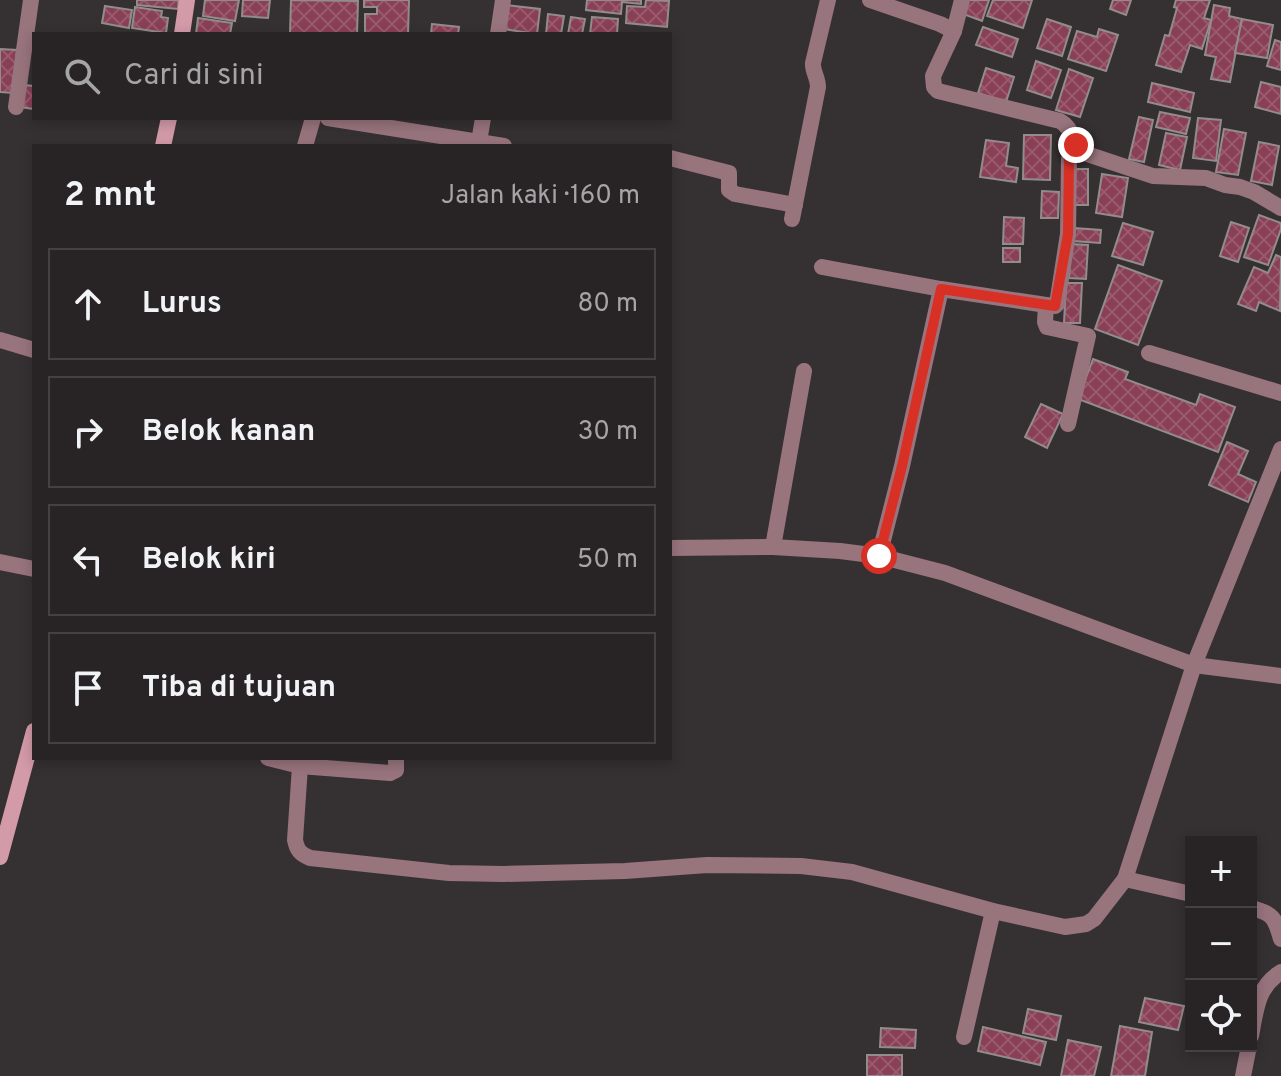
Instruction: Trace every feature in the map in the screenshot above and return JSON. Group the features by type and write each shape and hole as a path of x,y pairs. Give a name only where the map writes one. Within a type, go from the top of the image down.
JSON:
{"street":[{"path":"16,107 31,0"},
{"path":"182,32 187,0"},
{"path":"498,32 503,0"},
{"path":"672,159 729,173 729,190 735,194 793,212 818,87 812,67 828,0"},
{"path":"870,0 954,31"},
{"path":"962,0 954,31 933,76 934,87 938,91 1060,121 1066,124 1077,147 1084,153 1153,176 1206,178 1240,187 1281,208"},
{"path":"163,144 169,120"},
{"path":"306,144 312,120"},
{"path":"341,120 492,144"},
{"path":"479,142 483,120"},
{"path":"822,267 1055,306 1068,234 1069,159 1077,147"},
{"path":"879,556 941,289"},
{"path":"1046,305 1047,327 1088,336 1068,424"},
{"path":"0,340 32,349"},
{"path":"1149,353 1281,393"},
{"path":"773,547 804,371"},
{"path":"300,766 295,840 302,855 310,858 449,873 503,874 610,872 707,865 801,866 852,872 993,911 1065,927 1086,924 1094,919 1125,879 1194,665 1281,449"},
{"path":"672,548 773,547 879,556 945,573 1194,665 1281,676"},
{"path":"0,562 32,569"},
{"path":"0,857 32,738"},
{"path":"276,760 300,766 390,773 396,770 396,760"},
{"path":"1125,879 1185,893"},
{"path":"1257,910 1272,916 1281,939"},
{"path":"964,1037 993,911"},
{"path":"1257,1012 1263,989 1270,979 1281,972"},
{"path":"1243,1076 1248,1052"}],"building":[{"path":"137,0 179,0 178,9 137,5"},
{"path":"205,0 239,0 235,21 203,16"},
{"path":"243,0 270,0 268,18 242,16"},
{"path":"291,0 358,1 357,32 290,32"},
{"path":"364,0 409,0 408,32 365,32 365,14 377,14 377,7 364,7"},
{"path":"587,0 641,0 641,4 622,2 621,14 586,10"},
{"path":"646,0 669,1 667,27 626,23 627,6 645,7"},
{"path":"968,0 989,0 982,21 963,14"},
{"path":"993,0 1032,0 1023,28 987,16"},
{"path":"1113,0 1131,0 1126,15 1110,9"},
{"path":"1176,0 1210,0 1204,18 1211,20 1202,49 1190,45 1181,72 1156,65 1165,35 1169,36 1177,8 1174,7"},
{"path":"506,5 540,9 537,32 503,29"},
{"path":"1214,5 1230,8 1229,16 1242,19 1230,82 1211,79 1216,57 1205,55"},
{"path":"105,6 132,10 129,28 102,23"},
{"path":"135,7 162,11 161,17 168,18 166,32 132,28"},
{"path":"548,14 564,16 561,32 546,32"},
{"path":"571,17 585,19 582,32 568,32"},
{"path":"592,17 618,19 617,32 590,32"},
{"path":"198,18 232,23 230,32 196,32"},
{"path":"1047,19 1071,27 1062,56 1037,48"},
{"path":"1242,19 1273,25 1267,58 1235,53"},
{"path":"432,24 459,27 458,32 431,32"},
{"path":"983,27 1018,39 1012,57 976,45"},
{"path":"1099,29 1118,35 1106,71 1068,59 1077,31 1097,37"},
{"path":"1275,40 1281,42 1281,70 1267,66"},
{"path":"0,49 17,50 13,93 0,92"},
{"path":"1036,61 1061,70 1051,98 1027,90"},
{"path":"986,68 1014,77 1006,102 978,93"},
{"path":"1069,69 1093,78 1080,117 1056,110"},
{"path":"1261,82 1281,87 1281,114 1255,107"},
{"path":"1152,83 1194,93 1190,112 1148,102"},
{"path":"23,85 32,86 32,109 19,107"},
{"path":"1160,112 1190,118 1186,134 1156,127"},
{"path":"1139,117 1153,120 1144,162 1129,159"},
{"path":"1198,118 1221,120 1216,161 1193,158"},
{"path":"1224,129 1246,133 1238,175 1216,172"},
{"path":"1166,133 1187,137 1180,170 1159,165"},
{"path":"1024,135 1051,135 1050,180 1023,179"},
{"path":"986,140 1009,143 1006,166 1018,168 1016,182 980,177"},
{"path":"1259,142 1279,146 1272,185 1251,181"},
{"path":"1073,169 1088,169 1088,205 1073,205"},
{"path":"1102,174 1128,178 1122,217 1096,213"},
{"path":"1042,191 1059,192 1058,218 1041,218"},
{"path":"1259,215 1281,223 1268,265 1244,257"},
{"path":"1004,217 1024,218 1023,244 1003,244"},
{"path":"1231,222 1249,228 1238,262 1220,256"},
{"path":"1123,223 1153,232 1143,265 1112,256"},
{"path":"1074,228 1101,230 1100,243 1073,241"},
{"path":"1071,244 1088,245 1086,279 1069,278"},
{"path":"1003,248 1020,248 1020,262 1003,262"},
{"path":"1276,255 1281,257 1280,311 1259,302 1256,311 1238,304 1254,267 1268,273"},
{"path":"1118,265 1162,281 1138,345 1095,329"},
{"path":"1066,283 1082,283 1080,323 1064,323"},
{"path":"1093,359 1128,372 1125,379 1196,405 1200,394 1235,407 1218,452 1078,399"},
{"path":"1041,404 1063,414 1047,448 1025,437"},
{"path":"1227,442 1248,451 1238,474 1256,482 1248,502 1209,485"},
{"path":"1145,998 1184,1006 1178,1030 1139,1022"},
{"path":"1028,1009 1061,1016 1056,1040 1023,1033"},
{"path":"1120,1026 1152,1032 1145,1076 1111,1076"},
{"path":"983,1027 1046,1042 1040,1065 978,1051"},
{"path":"881,1028 916,1030 915,1048 880,1047"},
{"path":"1068,1040 1101,1047 1094,1076 1061,1076"},
{"path":"867,1055 902,1055 902,1076 867,1076"}],"route":[{"path":"879,556 941,289 1052,306 1057,304 1068,234 1069,159 1076,145"}]}
